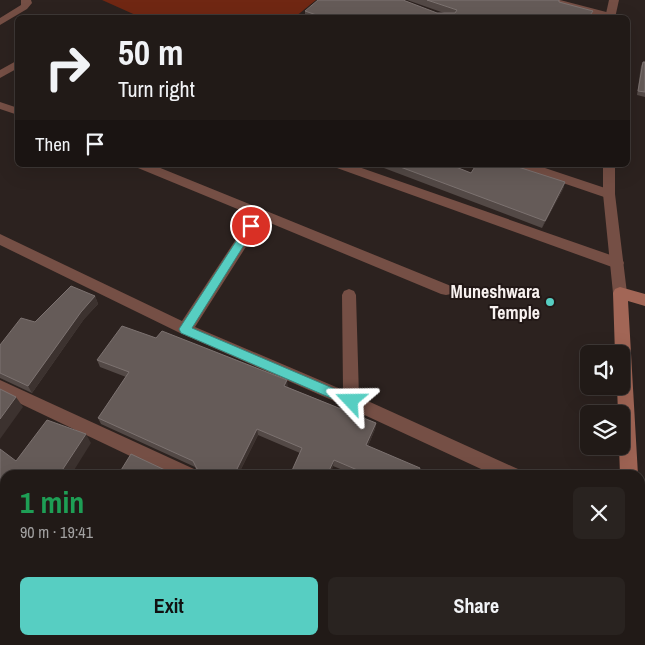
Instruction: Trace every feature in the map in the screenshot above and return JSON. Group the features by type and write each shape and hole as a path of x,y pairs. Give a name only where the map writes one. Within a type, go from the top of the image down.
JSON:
{"main road":[{"path":"629,470 631,296"}],"street":[{"path":"0,22 24,7 27,4 26,0"},
{"path":"549,0 603,15"},
{"path":"610,15 614,0"},
{"path":"0,75 15,66"},
{"path":"0,105 15,111"},
{"path":"147,167 446,290"},
{"path":"347,167 616,263"},
{"path":"529,167 609,194"},
{"path":"609,167 609,194 616,263 631,296"},
{"path":"185,329 260,214"},
{"path":"0,239 185,329 351,401 501,470"},
{"path":"349,295 351,401"},
{"path":"0,387 177,470"}],"shaded area":[{"path":"102,0 316,0 297,15 136,15"}],"building":[{"path":"318,0 403,0 437,13 455,13 457,10 427,0 559,0 559,2 593,11 590,15 316,15 305,11"},
{"path":"643,62 645,62 645,92 638,91"},
{"path":"400,167 456,167 471,173 475,167 518,167 565,182 545,221"},
{"path":"71,286 95,296 81,312 28,386 0,373 0,345 21,318 35,322"},
{"path":"122,326 156,338 162,331 287,380 284,386 376,423 366,445 420,468 419,470 357,470 334,460 329,470 292,470 302,448 257,429 236,470 200,470 197,469 193,461 98,418 129,372 97,360"},
{"path":"0,389 16,397 0,419"},
{"path":"47,420 86,434 62,470 0,470 0,449 16,461"},
{"path":"131,454 165,470 121,470"}],"place":[{"name":"Muneshwara Temple","path":"550,302"}],"route":[{"path":"251,226 185,329 351,401"}]}
